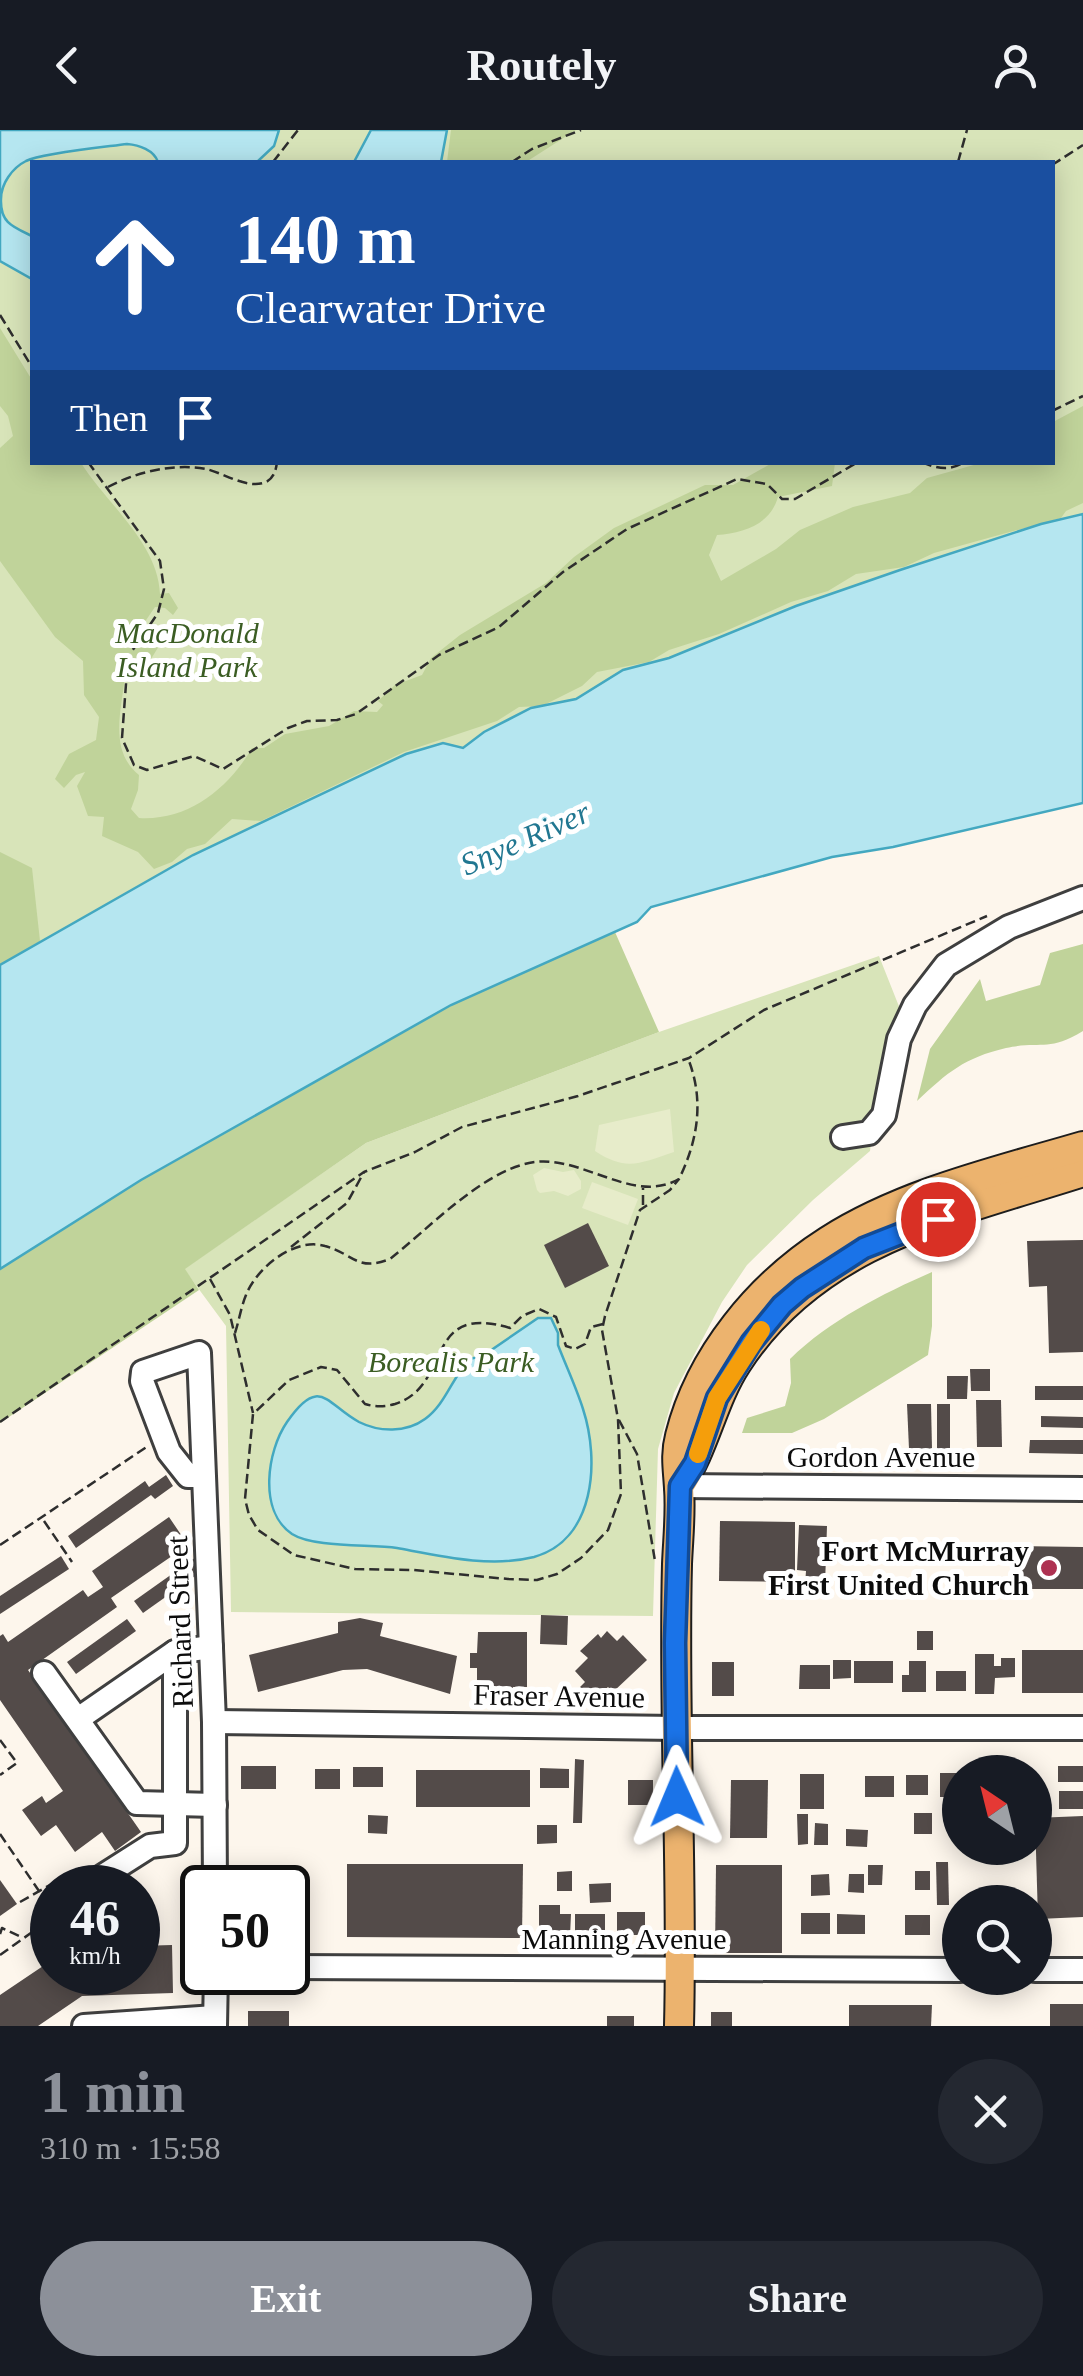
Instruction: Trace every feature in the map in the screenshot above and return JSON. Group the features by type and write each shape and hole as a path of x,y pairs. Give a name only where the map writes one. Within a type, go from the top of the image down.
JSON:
{"main road":[{"path":"679,2026 676,1728 680,1486 675,1460 692,1400 721,1346 770,1286 830,1239 883,1212 1083,1146"},
{"path":"680,1486 695,1463 717,1398 733,1369 782,1305 810,1282 885,1238 1083,1172"}],"street":[{"path":"843,1137 869,1132 884,1115 899,1039 915,1005 946,966 1010,927 1083,898"},
{"name":"Richard Street","path":"204,1476 188,1476 168,1452 142,1381 143,1372 200,1353 212,1647 216,1865"},
{"name":"Gordon Avenue","path":"680,1486 1083,1488"},
{"path":"78,1719 175,1652 212,1647"},
{"path":"108,1865 150,1846 175,1843 175,1652"},
{"path":"44,1673 137,1803 215,1804"},
{"name":"Fraser Avenue","path":"214,1722 1083,1728"},
{"name":"Manning Avenue","path":"310,1968 942,1970"},
{"path":"1052,1970 1083,1970"},
{"path":"88,2025 215,2022 216,1995"}],"path":[{"path":"275,160 298,130"},
{"path":"515,160 532,149 581,130"},
{"path":"959,160 968,130"},
{"path":"1055,163 1083,145"},
{"path":"0,315 30,361"},
{"path":"1055,410 1083,396"},
{"path":"90,465 160,561 164,588 158,612 128,657 122,738 134,765 147,770 194,756 223,769 288,728 307,721 337,720 356,714 440,654 499,626 563,572 627,529 737,479 767,484 782,499 795,499 853,465"},
{"path":"106,487 133,474 204,469 255,484 268,481 276,465"},
{"path":"933,465 960,465"},
{"path":"0,1422 364,1172 415,1152 462,1127 578,1096 688,1058 764,1010 997,913"},
{"path":"642,1207 670,1190 689,1154 699,1100 688,1058"},
{"path":"286,1251 298,1244 312,1244 326,1246 366,1266 378,1264 390,1259 488,1182 529,1163 576,1166 643,1186 662,1186 679,1178"},
{"path":"235,1333 252,1284 286,1251 347,1203 364,1172"},
{"path":"210,1278 230,1315 253,1414 245,1498 258,1530 294,1555 355,1569 537,1580 569,1568 608,1530 621,1494 618,1419 603,1324 642,1207 643,1186"},
{"path":"253,1414 289,1380 320,1367 337,1370 365,1404 375,1407 401,1402 423,1386 443,1342 454,1331 474,1322 494,1322 510,1328 522,1316 539,1309 556,1317 566,1346 575,1349 585,1344 591,1326 603,1324"},
{"path":"618,1419 637,1454 657,1576"},
{"path":"0,1546 148,1446"},
{"path":"43,1520 72,1562"},
{"path":"0,1740 17,1763 0,1775"},
{"path":"0,1834 30,1879"},
{"path":"20,1902 30,1896"},
{"path":"0,1934 2,1928 24,1938"},
{"path":"0,1954 30,1934"}],"green space":[{"name":"MacDonald Island Park","path":"0,130 1083,130 1083,514 1041,524 796,606 669,658 623,670 576,699 531,708 484,732 463,748 443,743 406,754 193,855 0,965"},
{"path":"451,130 576,130 529,160 447,160"},
{"path":"0,328 30,377 30,465 82,465 141,541 157,575 160,594 169,593 178,608 173,615 165,608 155,607 140,629 144,636 154,635 159,646 146,667 125,675 120,741 129,765 139,775 131,809 139,818 174,814 205,799 231,777 252,748 264,748 285,734 329,726 354,711 377,712 383,705 378,701 395,685 422,675 431,658 460,635 546,583 614,528 705,485 733,485 768,465 835,465 832,486 778,497 769,514 754,526 717,535 709,555 721,581 800,530 853,507 910,493 927,478 974,465 1055,465 1055,421 1083,406 1083,503 1061,518 934,553 904,567 856,574 828,591 669,650 649,662 597,672 582,686 542,706 519,707 497,721 404,752 261,821 232,819 205,844 187,849 172,862 154,869 138,852 102,836 104,817 88,816 77,786 85,772 76,775 64,788 55,779 69,754 96,740 99,717 84,695 83,661 55,637 0,561 0,448 13,436 8,416 0,406"},
{"path":"0,852 32,868 40,941 0,965"},
{"path":"615,932 659,1032 366,1143 185,1269 199,1290 0,1423 0,1269 141,1180 451,1005"},
{"path":"1083,944 1083,1031 1052,1044 1018,1046 979,1056 948,1074 917,1101 930,1049 980,979 986,1001 1040,985 1050,953"},
{"name":"Borealis Park","path":"879,956 902,1014 884,1052 870,1151 747,1265 722,1302 674,1393 658,1449 653,1616 231,1612 226,1326 184,1269 366,1143 659,1032"},
{"path":"670,1109 674,1152 625,1163 595,1151 599,1125"},
{"path":"544,1168 574,1170 581,1189 568,1196 554,1191 540,1193 533,1175"},
{"path":"592,1182 638,1199 628,1225 582,1208"},
{"path":"932,1272 928,1355 824,1419 792,1433 742,1433 747,1418 785,1406 791,1383 790,1359 806,1345 857,1309"}],"water":[{"path":"0,130 279,130 274,146 259,160 157,160 146,149 127,144 46,155 21,164 5,182 1,207 9,223 30,235 30,278 0,261"},
{"path":"371,130 447,130 441,160 355,160"},
{"name":"Snye River","path":"1083,514 1083,803 893,847 832,857 651,907 637,922 451,1005 141,1180 0,1269 0,965 193,855 406,754 443,743 463,748 484,732 531,708 576,699 623,670 669,658 796,606 900,570"},
{"path":"538,1318 551,1318 558,1333 558,1345 583,1409 591,1452 588,1496 581,1516 570,1534 554,1548 517,1560 465,1560 397,1548 314,1542 292,1534 281,1524 270,1496 271,1464 280,1434 308,1399 323,1398 375,1428 409,1427 432,1413 470,1359 484,1355"}],"building":[{"path":"588,1223 609,1266 565,1288 544,1245"},
{"path":"1083,1240 1083,1352 1049,1353 1047,1286 1029,1287 1027,1241"},
{"path":"970,1369 990,1369 990,1391 971,1391"},
{"path":"947,1376 968,1376 967,1399 947,1399"},
{"path":"1035,1386 1083,1386 1083,1400 1035,1400"},
{"path":"976,1400 1001,1400 1002,1447 977,1447"},
{"path":"907,1404 931,1404 932,1449 909,1449"},
{"path":"937,1404 950,1404 950,1449 937,1449"},
{"path":"1041,1416 1083,1417 1083,1428 1041,1427"},
{"path":"1030,1440 1083,1440 1083,1454 1029,1453"},
{"path":"166,1475 173,1486 155,1499 151,1495 76,1548 68,1536 145,1481 149,1487"},
{"path":"169,1517 188,1545 111,1598 117,1607 28,1670 141,1832 115,1851 102,1832 75,1852 56,1825 41,1836 22,1810 42,1796 46,1803 63,1791 0,1700 0,1636 3,1634 8,1642 83,1590 88,1597 103,1587 92,1571"},
{"path":"720,1521 795,1522 795,1582 719,1581"},
{"path":"799,1525 827,1526 825,1585 805,1585 806,1571 797,1570"},
{"name":"Fort McMurray First United Church","path":"1016,1546 1083,1547 1083,1589 1016,1589"},
{"path":"61,1556 69,1569 0,1614 0,1596"},
{"path":"196,1557 205,1569 143,1613 134,1601"},
{"path":"541,1615 568,1616 567,1645 540,1644"},
{"path":"360,1618 383,1623 380,1636 457,1656 450,1694 367,1669 343,1670 258,1692 249,1655 338,1633 338,1622"},
{"path":"127,1619 136,1631 76,1674 67,1662"},
{"path":"607,1631 617,1641 623,1635 647,1660 613,1692 608,1687 590,1698 580,1687 585,1682 575,1671 588,1658 580,1651"},
{"path":"917,1631 933,1631 933,1650 917,1650"},
{"path":"478,1632 527,1632 527,1687 513,1687 513,1697 492,1696 493,1686 477,1686 477,1668 470,1668 470,1653 477,1653"},
{"path":"1022,1650 1083,1650 1083,1693 1022,1693"},
{"path":"975,1654 994,1654 994,1666 1001,1666 1001,1658 1015,1658 1015,1677 995,1678 994,1694 975,1694"},
{"path":"833,1660 851,1660 851,1678 833,1679"},
{"path":"854,1661 893,1661 893,1683 854,1683"},
{"path":"909,1661 926,1661 926,1692 902,1692 902,1675 909,1675"},
{"path":"712,1662 734,1662 734,1696 712,1696"},
{"path":"800,1665 830,1665 830,1689 799,1689"},
{"path":"936,1671 966,1671 966,1691 936,1691"},
{"path":"575,1759 584,1760 582,1823 573,1823"},
{"path":"241,1766 276,1766 276,1789 241,1789"},
{"path":"1058,1766 1083,1766 1083,1782 1058,1782"},
{"path":"353,1767 383,1767 383,1787 353,1787"},
{"path":"540,1768 569,1769 569,1788 540,1788"},
{"path":"315,1769 340,1769 340,1789 315,1789"},
{"path":"416,1770 530,1770 530,1807 416,1807"},
{"path":"800,1774 824,1774 824,1809 800,1809"},
{"path":"906,1775 928,1775 928,1795 906,1795"},
{"path":"865,1776 894,1776 894,1797 865,1797"},
{"path":"628,1780 653,1780 653,1805 628,1805"},
{"path":"731,1780 768,1780 767,1838 730,1838"},
{"path":"1059,1791 1083,1791 1083,1809 1059,1809"},
{"path":"914,1813 932,1813 932,1834 914,1834"},
{"path":"797,1814 808,1814 808,1844 798,1845"},
{"path":"368,1815 388,1816 387,1834 368,1833"},
{"path":"1083,1816 1083,1917 1052,1918 1052,1885 1037,1885 1036,1865 1052,1865 1052,1817"},
{"path":"815,1823 828,1824 828,1845 814,1845"},
{"path":"537,1825 557,1825 557,1843 537,1844"},
{"path":"846,1829 868,1830 867,1847 846,1846"},
{"path":"936,1862 942,1862 948,1865 949,1885 942,1885 942,1905 937,1905"},
{"path":"347,1864 523,1864 522,1938 347,1937"},
{"path":"716,1865 782,1865 782,1953 715,1953"},
{"path":"868,1865 883,1865 882,1885 868,1885"},
{"path":"572,1871 572,1891 557,1891 557,1872"},
{"path":"915,1871 930,1871 930,1890 915,1890"},
{"path":"829,1874 830,1895 811,1896 811,1875"},
{"path":"849,1874 864,1874 864,1893 848,1892"},
{"path":"0,1880 17,1904 0,1916"},
{"path":"611,1883 611,1902 590,1903 589,1884"},
{"path":"539,1905 560,1905 560,1914 571,1914 570,1936 539,1935"},
{"path":"617,1912 645,1912 645,1935 617,1935"},
{"path":"801,1913 830,1913 830,1934 801,1934"},
{"path":"575,1914 605,1914 605,1937 575,1937"},
{"path":"837,1914 865,1915 865,1934 837,1934"},
{"path":"905,1915 930,1915 930,1935 905,1935"},
{"path":"160,1945 172,1945 173,1993 160,1993"},
{"path":"30,1975 30,1995 112,1995 82,1996 38,2026 0,2026 0,1995"},
{"path":"1050,2004 1083,2004 1083,2026 1050,2026"},
{"path":"849,2005 932,2005 931,2026 849,2026"},
{"path":"248,2011 289,2011 289,2026 248,2026"},
{"path":"711,2012 732,2012 732,2026 711,2026"},
{"path":"607,2016 634,2016 634,2026 607,2026"}],"slow traffic":[{"path":"698,1454 717,1398 761,1330"}],"place":[{"name":"Fort McMurray First United Church","path":"1049,1568"}],"route":[{"path":"677,1797 675,1643 680,1486 695,1463 717,1398 751,1343 782,1305 802,1288 864,1248 938,1219"}]}
